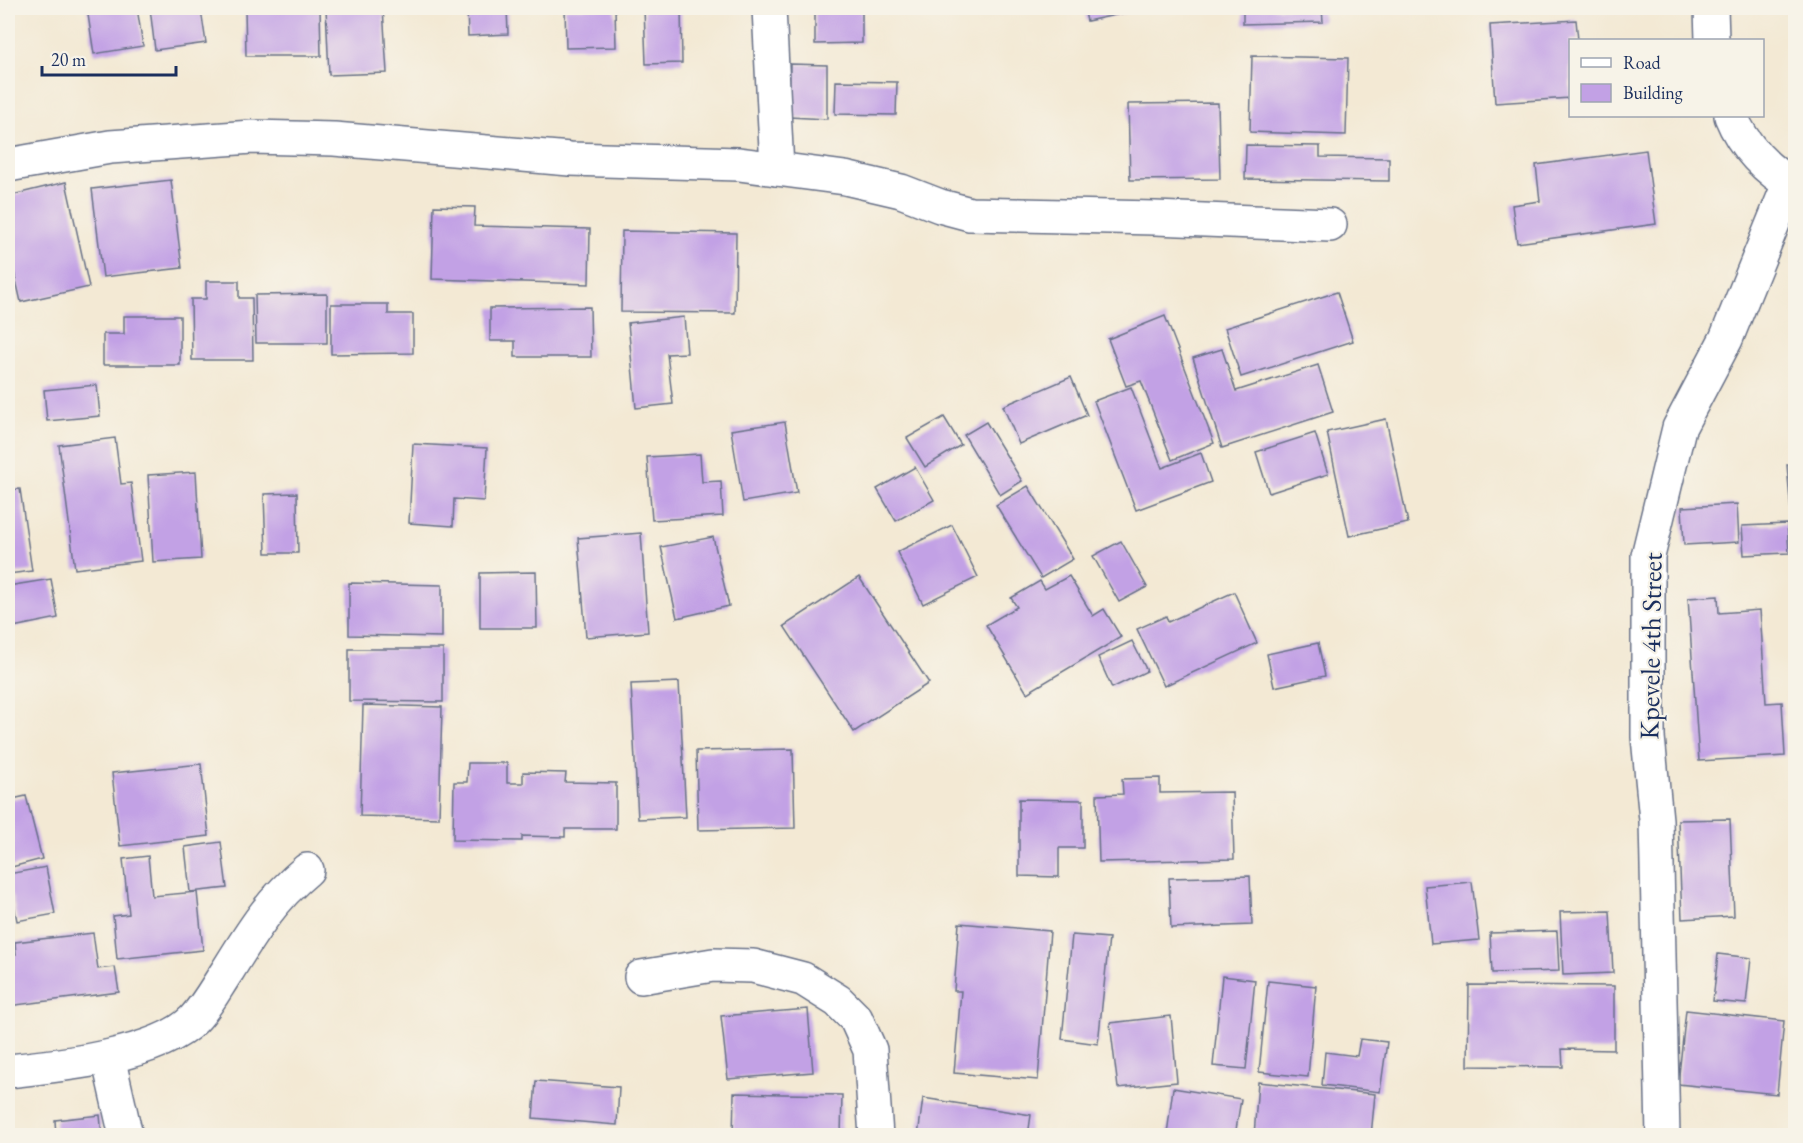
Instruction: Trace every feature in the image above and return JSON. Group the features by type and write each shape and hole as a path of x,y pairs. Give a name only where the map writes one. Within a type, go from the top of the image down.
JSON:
{"street":[{"path":"769,8 777,169"},
{"path":"1711,8 1712,39"},
{"path":"1731,117 1756,157 1792,186"},
{"path":"8,165 110,147 252,137 334,140 570,159 739,164 845,178 902,191 940,206 970,214 1330,225"},
{"name":"Kpevele 4th Street","path":"1663,1136 1656,820 1648,737 1648,556 1679,428 1726,339 1792,186"},
{"path":"8,1071 108,1057 177,1033 193,1020 206,1004 264,914 286,888 307,870"},
{"path":"641,977 713,965 753,966 803,979 838,1001 856,1019 870,1050 876,1136"},
{"path":"108,1057 126,1136"}],"building":[{"path":"87,8 137,8 143,46 94,54"},
{"path":"150,8 190,8 191,12 201,10 206,43 155,50"},
{"path":"245,8 320,8 321,56 246,56"},
{"path":"326,8 383,8 387,73 329,75"},
{"path":"467,8 507,8 508,34 468,36"},
{"path":"565,8 615,8 616,47 566,48"},
{"path":"644,8 681,8 682,63 646,64"},
{"path":"815,8 862,8 862,43 815,44"},
{"path":"1084,8 1148,8 1087,21"},
{"path":"1243,8 1322,8 1323,22 1243,24"},
{"path":"1576,20 1578,39 1569,39 1569,98 1495,103 1490,25"},
{"path":"1252,56 1348,58 1346,135 1250,132"},
{"path":"790,64 827,65 827,119 789,117"},
{"path":"836,81 897,82 896,115 835,114"},
{"path":"1218,103 1220,179 1130,180 1128,104"},
{"path":"1246,145 1320,146 1320,157 1389,158 1389,181 1245,179"},
{"path":"1646,150 1656,224 1517,243 1512,205 1540,201 1536,165"},
{"path":"171,180 182,268 103,277 92,189"},
{"path":"66,182 89,287 21,302 8,245 8,196"},
{"path":"434,206 475,207 474,226 590,229 589,284 432,279"},
{"path":"622,231 736,233 735,313 621,312"},
{"path":"206,281 239,281 239,298 252,298 253,360 192,360 191,299 206,299"},
{"path":"1337,292 1353,341 1241,377 1225,328"},
{"path":"327,294 327,343 256,343 255,295"},
{"path":"331,304 388,304 388,314 413,314 413,353 331,354"},
{"path":"590,307 591,357 515,357 515,341 490,341 490,308"},
{"path":"124,316 180,316 180,365 103,365 103,334 124,334"},
{"path":"1165,316 1214,443 1172,460 1141,381 1126,386 1108,339"},
{"path":"684,317 687,353 667,354 673,404 636,408 628,323"},
{"path":"1222,349 1236,391 1318,365 1333,412 1222,448 1193,358"},
{"path":"1071,377 1087,415 1019,444 1003,406"},
{"path":"97,385 100,416 47,421 44,390"},
{"path":"1131,387 1162,468 1201,453 1211,482 1136,510 1094,401"},
{"path":"944,417 961,445 925,467 907,438"},
{"path":"1386,419 1408,523 1349,536 1327,432"},
{"path":"785,422 797,493 743,502 731,430"},
{"path":"986,422 1022,481 1000,495 964,435"},
{"path":"1315,433 1328,474 1269,493 1256,452"},
{"path":"115,438 121,484 131,483 141,561 75,569 59,445"},
{"path":"413,444 487,448 484,501 454,499 453,526 409,523"},
{"path":"700,454 702,482 721,481 723,516 652,520 647,457"},
{"path":"1796,464 1796,548 1794,548 1787,465"},
{"path":"915,467 934,500 896,521 877,489"},
{"path":"196,472 201,559 153,562 148,475"},
{"path":"1028,486 1073,559 1041,578 996,505"},
{"path":"20,489 32,571 8,574 8,490"},
{"path":"297,493 298,553 266,553 264,494"},
{"path":"1737,504 1739,542 1684,545 1682,507"},
{"path":"1787,524 1789,553 1744,555 1742,526"},
{"path":"952,525 978,577 923,604 897,552"},
{"path":"641,533 648,632 586,637 578,538"},
{"path":"713,537 729,606 677,618 661,547"},
{"path":"1121,541 1147,587 1119,602 1093,556"},
{"path":"536,572 537,628 480,628 480,573"},
{"path":"1069,576 1093,616 1104,609 1121,637 1027,693 986,625 1017,607 1011,598 1040,581 1045,589"},
{"path":"859,577 929,683 854,732 784,626"},
{"path":"51,579 58,618 8,628 8,586"},
{"path":"349,583 442,585 442,637 349,635"},
{"path":"1234,592 1257,643 1164,686 1137,629 1166,616 1168,622"},
{"path":"1718,596 1719,613 1760,610 1766,703 1782,702 1785,756 1699,761 1688,598"},
{"path":"1132,641 1147,671 1112,688 1098,657"},
{"path":"1318,643 1325,676 1274,687 1267,654"},
{"path":"349,649 443,649 443,702 349,701"},
{"path":"679,682 686,817 638,819 631,684"},
{"path":"363,705 442,707 439,818 360,816"},
{"path":"793,749 795,828 698,830 696,751"},
{"path":"468,763 507,763 507,783 523,783 523,772 566,773 565,782 616,783 616,829 565,829 565,837 522,836 522,841 453,840 454,782 467,782"},
{"path":"201,764 209,836 120,846 112,773"},
{"path":"1160,778 1160,793 1232,792 1234,859 1099,862 1097,795 1123,794 1122,779"},
{"path":"26,796 42,859 8,868 8,800"},
{"path":"1019,799 1083,800 1083,848 1059,848 1059,877 1019,876"},
{"path":"1730,819 1734,916 1682,919 1678,820"},
{"path":"221,842 227,888 190,892 185,847"},
{"path":"148,856 152,896 197,892 203,950 117,959 113,916 129,914 123,859"},
{"path":"46,867 55,914 17,921 8,874"},
{"path":"1250,876 1252,925 1171,928 1169,878"},
{"path":"1472,882 1479,940 1431,944 1425,886"},
{"path":"1610,911 1613,973 1563,975 1560,912"},
{"path":"959,923 1050,931 1038,1080 954,1073 961,991 954,991"},
{"path":"1557,931 1559,971 1492,973 1490,933"},
{"path":"93,933 98,969 115,967 119,992 8,1006 8,955 16,954 15,942"},
{"path":"1072,935 1109,938 1098,1044 1062,1039"},
{"path":"1718,954 1751,958 1746,1004 1713,1001"},
{"path":"1222,976 1255,980 1246,1069 1213,1066"},
{"path":"1268,981 1316,986 1308,1077 1259,1072"},
{"path":"1469,985 1614,986 1614,1050 1562,1049 1563,1067 1468,1066"},
{"path":"808,1009 813,1072 728,1079 721,1016"},
{"path":"1686,1010 1784,1021 1777,1094 1678,1084"},
{"path":"1171,1016 1177,1082 1118,1088 1110,1023"},
{"path":"1360,1039 1387,1042 1380,1092 1322,1085 1325,1052 1357,1056"},
{"path":"536,1081 619,1087 617,1125 533,1118"},
{"path":"1258,1082 1375,1094 1371,1136 1254,1136"},
{"path":"1173,1088 1241,1099 1235,1136 1155,1136 1155,1132 1167,1134"},
{"path":"734,1093 842,1095 841,1136 733,1136"},
{"path":"923,1098 1031,1115 1028,1136 918,1136"},
{"path":"100,1115 102,1136 56,1136 55,1120"}]}
